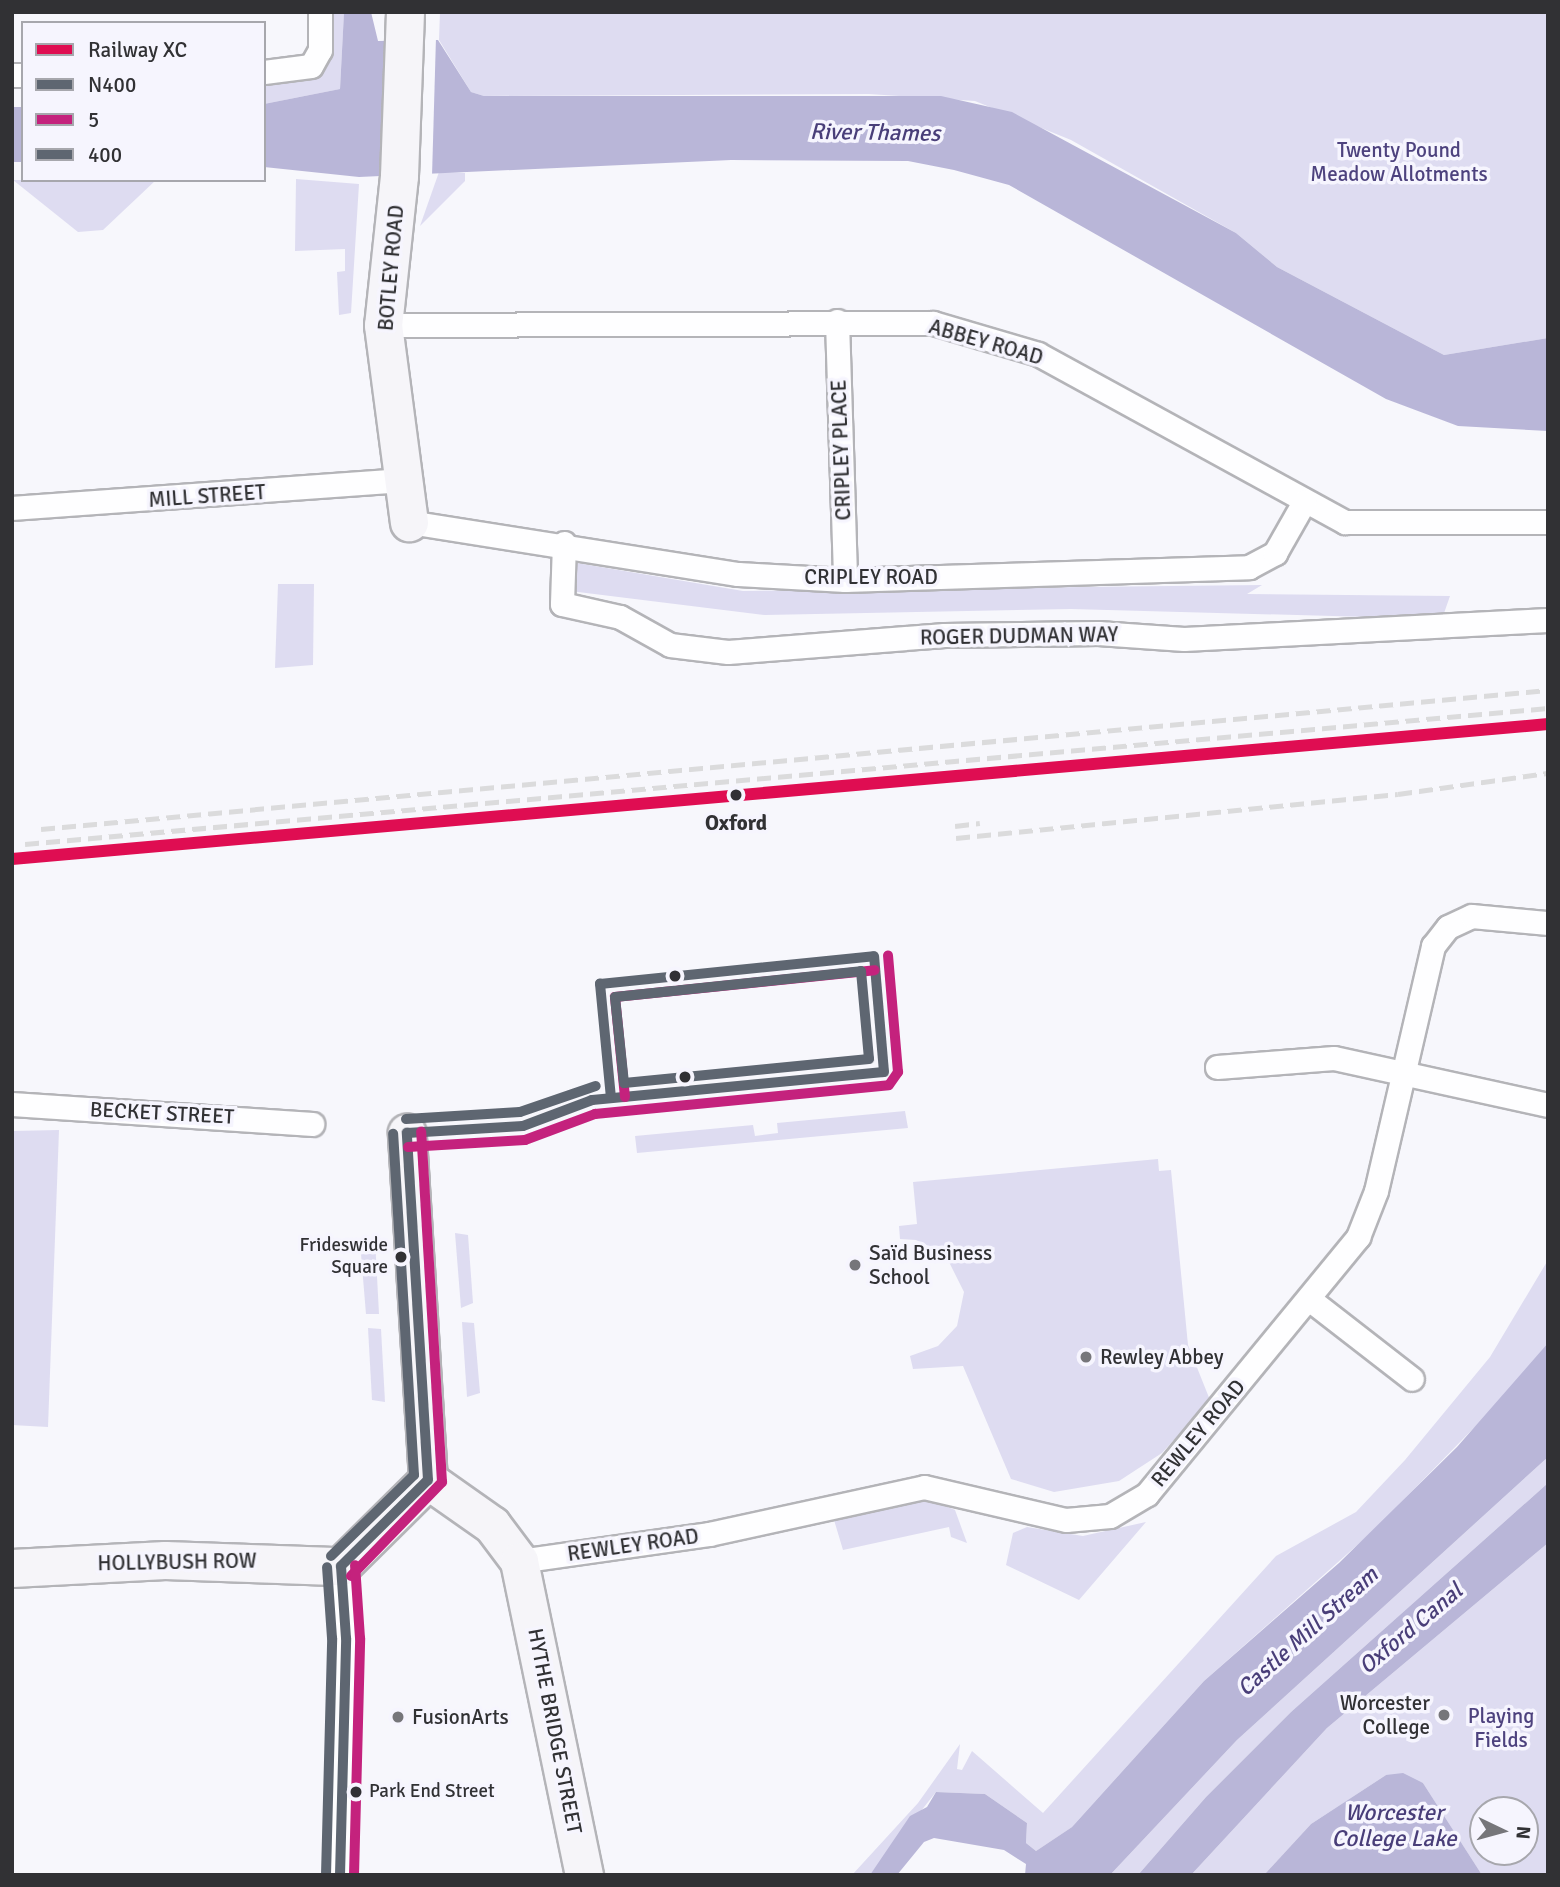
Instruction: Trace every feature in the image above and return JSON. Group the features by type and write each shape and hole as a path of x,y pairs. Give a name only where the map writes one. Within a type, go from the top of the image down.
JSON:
{"main road":[{"name":"BOTLEY ROAD","path":"405,23 399,176 383,325 409,522"},
{"path":"341,1566 428,1480 407,1132"},
{"name":"HYTHE BRIDGE STREET","path":"428,1480 492,1525 523,1574 583,1875"},
{"name":"HOLLYBUSH ROW","path":"12,1568 165,1560 341,1566"}],"street":[{"path":"266,72 310,66 320,50 320,12"},
{"name":"ABBEY ROAD","path":"383,325 838,321 933,323 1038,354 1304,502 1345,522 1548,522"},
{"name":"CRIPLEY PLACE","path":"838,321 845,580"},
{"name":"MILL STREET","path":"12,509 402,480"},
{"name":"CRIPLEY ROAD","path":"409,522 564,543 738,574 845,580 1249,567 1275,553 1304,502"},
{"name":"ROGER DUDMAN WAY","path":"564,543 562,604 620,617 670,645 728,652 944,635 1098,633 1184,639 1548,620"},
{"name":"REWLEY ROAD","path":"523,1574 925,1488 1066,1520 1110,1516 1147,1494 1358,1237 1371,1211 1399,1073 1433,946 1448,927 1472,916 1548,923"},
{"path":"1217,1067 1334,1058 1547,1105"},
{"name":"BECKET STREET","path":"12,1104 312,1124"},
{"path":"1309,1299 1412,1379"},
{"path":"341,1566 346,1638 341,1875"}],"green space":[{"path":"325,12 344,12 340,89 266,104 266,78 304,77"},
{"name":"Twenty Pound Meadow Allotments","path":"440,12 1548,12 1548,338 1444,355 1277,267 1236,233 1071,140 975,101 869,94 484,96 471,92 439,40"},
{"path":"439,172 465,173 465,181 420,226"},
{"path":"296,179 359,184 351,313 339,315 337,272 345,271 345,249 295,251"},
{"path":"13,180 154,182 103,230 78,232"},
{"path":"577,563 743,591 1262,585 1247,594 1450,596 1442,619 1071,609 765,615 570,591"},
{"path":"278,584 314,584 313,665 275,668"},
{"path":"905,1111 908,1128 637,1153 635,1136 753,1125 755,1136 778,1133 777,1123"},
{"path":"59,1130 48,1427 12,1425 12,1131"},
{"path":"1158,1159 1159,1171 1171,1170 1188,1345 1210,1400 1162,1453 1119,1481 1054,1492 1011,1479 963,1366 913,1369 910,1356 938,1346 957,1326 964,1292 945,1254 916,1240 900,1239 899,1226 917,1224 913,1182"},
{"path":"455,1233 468,1235 473,1303 461,1308"},
{"path":"375,1239 379,1314 366,1314 360,1242"},
{"path":"1548,1260 1548,1343 1505,1396 1373,1531 1204,1681 1072,1827 1036,1851 1026,1843 1027,1823 985,1794 936,1792 871,1874 852,1875 918,1803 960,1744 957,1769 962,1770 972,1751 1043,1813 1276,1556 1356,1512 1405,1460 1490,1357"},
{"path":"462,1322 474,1323 480,1393 467,1397"},
{"path":"368,1328 381,1329 385,1402 372,1400"},
{"path":"1548,1457 1548,1483 1291,1712 1206,1797 1138,1875 1110,1875 1237,1740"},
{"path":"928,1499 955,1510 967,1543 951,1537 949,1527 843,1550 834,1520"},
{"path":"1146,1522 1079,1600 1006,1565 1013,1533 1027,1527 1083,1536"},
{"name":"Worcester College","path":"1548,1543 1548,1875 1482,1875 1476,1866 1539,1866 1539,1796 1469,1796 1469,1855 1423,1783 1386,1775 1311,1824 1264,1875 1191,1875 1327,1728"}],"water":[{"name":"River Thames","path":"344,12 371,12 378,41 438,40 471,92 484,96 941,96 1012,112 1236,233 1277,267 1444,355 1548,338 1548,431 1458,426 1386,399 1009,185 954,170 908,161 731,160 359,177 266,167 266,104 340,89"},
{"path":"12,107 21,107 21,162 12,162"},
{"name":"Castle Mill Stream","path":"1548,1343 1548,1457 1237,1740 1110,1875 1025,1875 1026,1864 1004,1850 934,1838 924,1842 897,1875 870,1875 910,1816 927,1807 936,1792 985,1794 1027,1823 1026,1843 1036,1851 1072,1827 1204,1681 1339,1563 1457,1447"},
{"name":"Oxford Canal","path":"1548,1483 1548,1543 1327,1728 1191,1875 1138,1875 1206,1797 1291,1712"},
{"name":"Worcester College Lake","path":"1403,1773 1423,1783 1469,1855 1469,1866 1476,1866 1482,1875 1264,1875 1311,1824 1386,1775"}],"pier":[{"path":"386,37 436,37 432,176 382,176"}],"railway":[{"path":"41,829 1548,690"},
{"path":"25,844 1548,708"},
{"path":"956,838 1398,794 1548,773"},
{"path":"955,826 980,823"}],"rail line":[{"name":"XC","path":"12,859 1548,724"}],"transit line":[{"name":"5","path":"408,1147 525,1140 595,1114 889,1085 898,1072 888,955"},
{"name":"N400","path":"611,1098 600,984 874,956"},
{"name":"N400","path":"407,1133 523,1126 592,1100 884,1072 874,956"},
{"name":"5","path":"625,1097 615,997 875,970"},
{"name":"400","path":"861,971 869,1059 624,1083 615,997 861,971"},
{"name":"400","path":"406,1119 520,1112 596,1086"},
{"name":"5","path":"351,1576 442,1482 421,1132"},
{"name":"N400","path":"341,1566 428,1480 407,1133"},
{"name":"400","path":"331,1556 414,1475 393,1134"},
{"name":"5","path":"354,1875 360,1638 355,1565"},
{"name":"N400","path":"340,1875 346,1638 341,1566"},
{"name":"400","path":"326,1875 332,1638 327,1567"}],"place":[{"name":"Oxford","path":"736,795"},
{"name":"Frideswide Square","path":"401,1257"},
{"name":"Saïd Business School","path":"855,1265"},
{"name":"Rewley Abbey","path":"1086,1357"},
{"name":"Worcester College","path":"1444,1715"},
{"name":"FusionArts","path":"398,1717"},
{"name":"Park End Street","path":"356,1792"}],"park label":[{"name":"Playing Fields","path":"1501,1728"}]}
